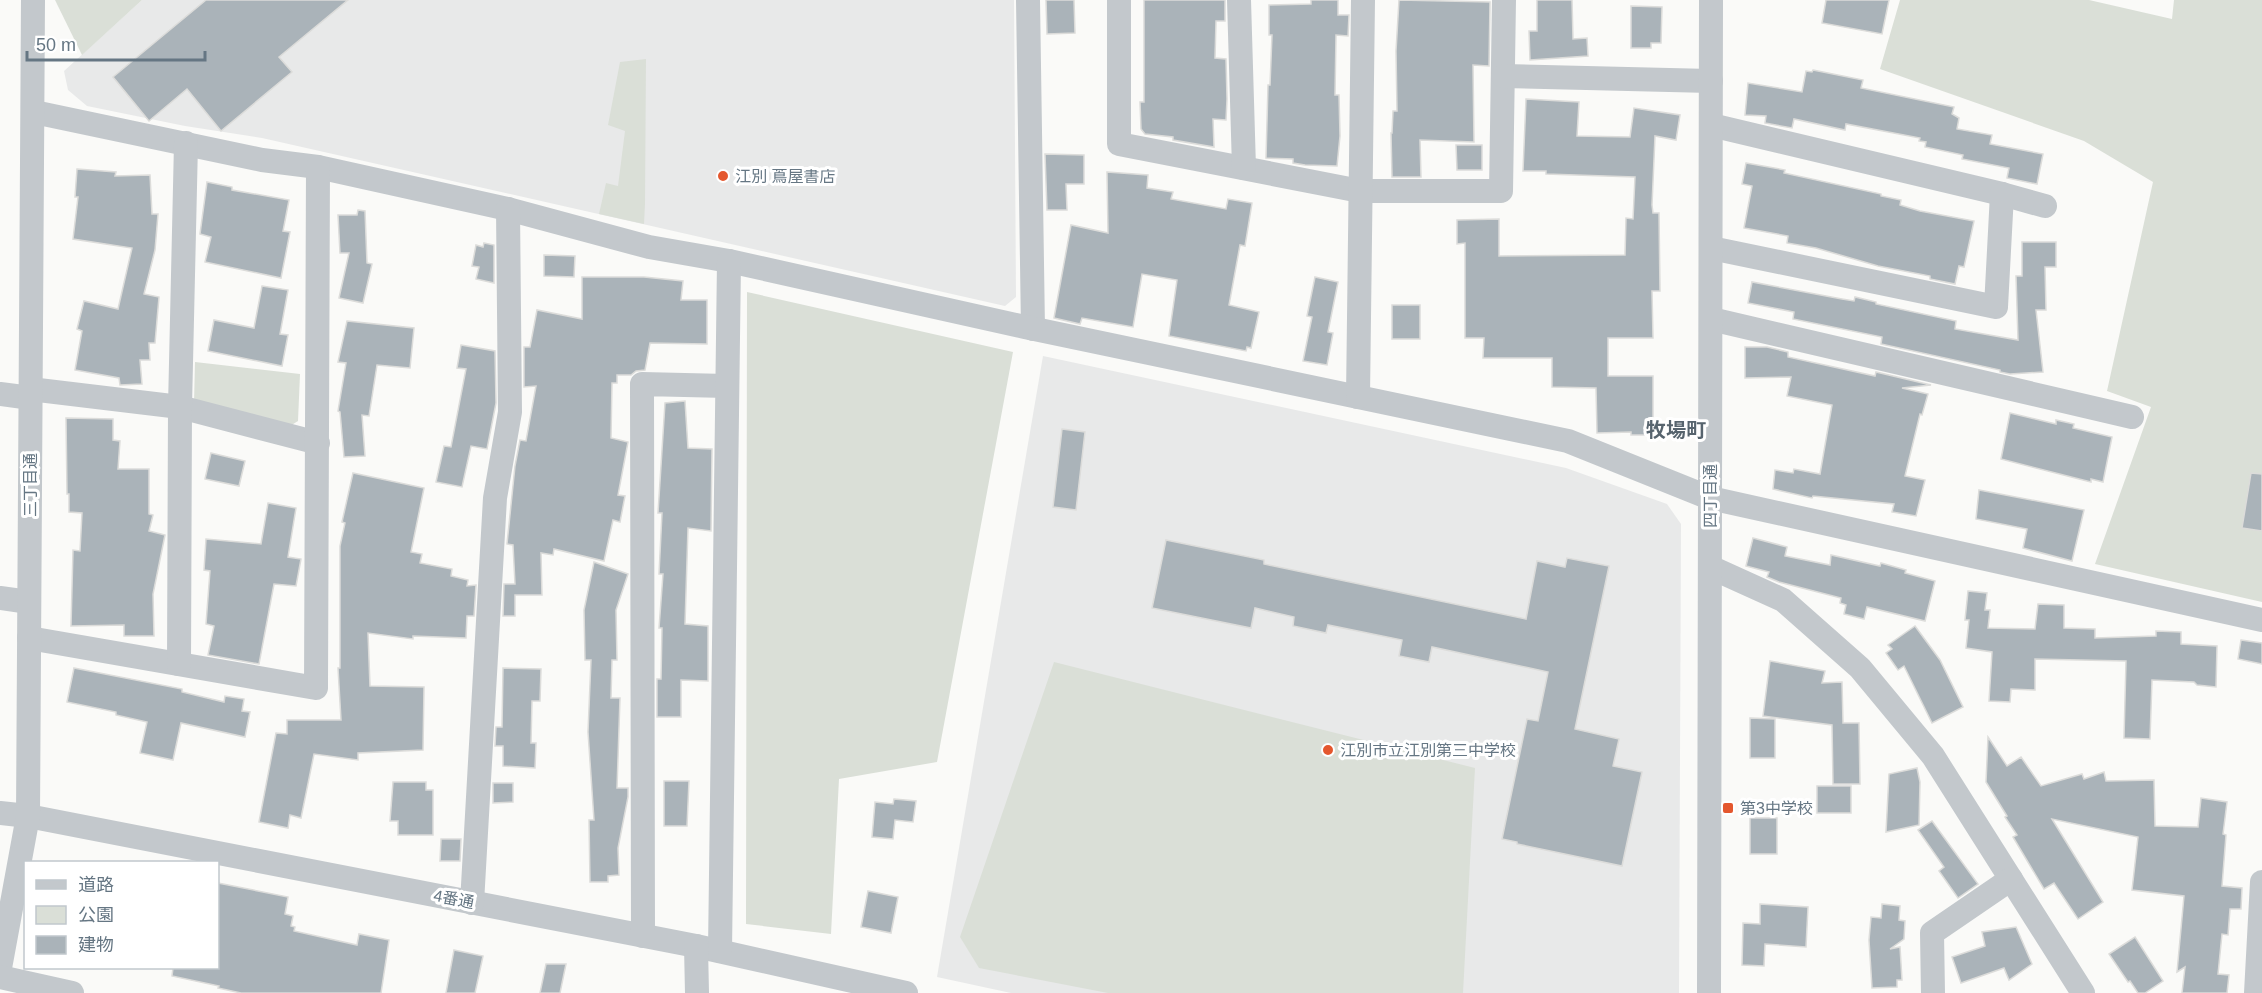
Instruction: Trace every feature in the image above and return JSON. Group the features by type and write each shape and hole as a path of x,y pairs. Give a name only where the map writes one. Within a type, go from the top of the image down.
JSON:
{"street":[{"name":"三丁目通","path":"0,968 28,816 33,0"},
{"path":"1028,0 1033,328"},
{"path":"1119,0 1119,144 1360,191 1501,191 1504,0"},
{"path":"1239,0 1244,168"},
{"path":"1358,397 1363,0"},
{"name":"四丁目通","path":"1709,993 1711,0"},
{"path":"1503,76 1711,81"},
{"path":"34,112 186,142 262,160 318,167 508,209 649,247 729,261 1568,441 1710,498 2262,620"},
{"path":"1711,125 2045,206"},
{"path":"179,664 180,407 186,142"},
{"path":"29,638 316,688 318,167"},
{"path":"1711,248 1996,307 2001,194"},
{"path":"472,903 495,498 510,412 508,209"},
{"path":"697,993 708,949 727,386 729,261"},
{"path":"1711,319 2132,417"},
{"path":"642,936 642,384 727,386"},
{"path":"0,394 30,394 180,407 318,442"},
{"path":"1710,567 1783,600 1860,668 1933,756 2084,993"},
{"path":"0,598 29,602"},
{"name":"4番通","path":"0,813 28,816 708,949 906,993"},
{"path":"1933,993 1932,933 2011,879"},
{"path":"2256,993 2262,882"},
{"path":"0,977 72,993"}],"shaded area":[{"name":"江別 蔦屋書店","path":"142,0 1014,0 1016,297 1005,306 262,138 185,126 87,106 68,90 64,71"},
{"name":"江別市立江別第三中学校","path":"1043,356 1566,468 1667,504 1681,524 1679,993 1011,993 937,977"}],"green space":[{"path":"55,0 142,0 82,55"},
{"path":"1900,0 2089,0 2172,19 2174,0 2262,0 2262,602 2095,564 2151,407 2107,391 2153,182 2084,141 1880,69"},
{"path":"646,59 644,224 599,214 606,183 618,186 625,131 608,125 620,62"},
{"path":"747,292 1013,352 937,762 839,779 831,934 746,924"},
{"path":"195,362 300,374 298,421 290,426 194,403"},
{"path":"1054,662 1475,768 1463,993 1108,993 979,968 960,937"}],"building":[{"path":"206,0 348,0 279,57 292,72 221,131 187,89 149,121 113,77"},
{"path":"1046,0 1074,0 1075,33 1047,34"},
{"path":"1144,0 1225,0 1225,21 1216,21 1215,58 1226,59 1226,120 1213,119 1214,147 1173,140 1173,137 1145,134 1141,129 1140,102 1144,102"},
{"path":"1311,0 1338,0 1338,15 1349,15 1348,36 1336,35 1335,95 1339,95 1340,136 1337,166 1305,165 1293,163 1293,159 1266,158 1272,35 1269,35 1269,5 1311,4"},
{"path":"1399,0 1490,2 1489,66 1473,65 1474,142 1420,140 1421,177 1392,177 1391,133 1393,111 1397,111 1396,51"},
{"path":"1537,0 1572,0 1573,39 1587,38 1588,56 1530,60 1529,31 1537,31"},
{"path":"1826,0 1889,0 1882,34 1822,23"},
{"path":"1631,6 1662,7 1661,43 1651,43 1651,48 1631,48"},
{"path":"1813,70 1863,80 1861,88 1954,107 1952,114 1959,118 1957,129 1992,135 1990,144 2043,154 2037,184 2007,178 2009,168 1962,159 1963,155 1925,147 1926,142 1919,141 1920,138 1846,124 1845,130 1794,119 1792,128 1765,123 1766,116 1745,115 1748,83 1802,92 1806,71 1812,72"},
{"path":"1526,99 1579,102 1577,136 1630,137 1634,108 1680,115 1676,140 1655,136 1652,205 1653,213 1659,213 1660,291 1652,291 1653,338 1608,338 1608,376 1653,376 1653,435 1631,435 1631,432 1597,433 1596,388 1552,387 1552,358 1483,358 1484,338 1465,338 1465,243 1457,244 1457,220 1499,219 1499,256 1625,255 1626,218 1633,219 1635,177 1523,171"},
{"path":"1456,145 1482,145 1482,170 1457,170"},
{"path":"1045,154 1084,155 1084,184 1066,184 1067,210 1047,210"},
{"path":"1746,163 1785,170 1784,173 1881,194 1881,196 1901,200 1900,205 1920,211 1974,221 1964,267 1959,266 1955,284 1930,279 1930,276 1878,266 1816,248 1787,243 1788,236 1744,228 1752,186 1742,184"},
{"path":"77,169 116,172 115,176 150,175 152,214 158,214 155,250 144,294 159,297 155,343 149,343 150,360 140,360 142,384 120,385 119,378 75,370 82,331 77,329 84,301 118,309 132,248 73,239 78,197 75,197"},
{"path":"1107,172 1148,175 1147,188 1173,192 1171,199 1226,209 1228,199 1252,203 1245,246 1240,245 1229,305 1259,312 1251,348 1247,347 1246,351 1169,336 1177,280 1142,274 1133,327 1082,318 1080,324 1054,318 1071,225 1108,233"},
{"path":"207,182 232,187 232,190 289,200 283,231 290,232 281,278 205,262 211,237 200,234"},
{"path":"358,210 365,211 367,263 372,264 363,303 339,298 349,253 340,253 338,215 357,215"},
{"path":"2022,242 2056,242 2056,267 2045,267 2046,310 2036,310 2043,372 2010,374 2000,372 2000,370 1881,344 1882,337 1793,319 1794,312 1748,303 1752,282 1854,301 1855,297 1876,302 1876,304 1956,321 1955,329 2018,340 2016,276 2022,276"},
{"path":"484,243 494,245 494,283 476,279 479,267 472,266 476,245 483,247"},
{"path":"544,255 575,256 574,277 544,276"},
{"path":"582,277 644,277 683,281 681,300 707,300 707,344 650,343 645,370 636,371 631,375 617,375 617,383 612,383 611,438 628,442 618,495 625,496 620,522 613,520 604,561 554,549 553,555 541,553 542,595 515,595 515,616 503,616 504,584 515,584 513,545 507,544 515,466 520,440 526,441 536,386 524,387 524,347 530,347 537,310 582,319"},
{"path":"1315,277 1338,282 1328,332 1333,333 1327,365 1303,361 1312,317 1307,316"},
{"path":"262,286 288,290 280,334 288,335 282,366 208,351 214,320 254,328"},
{"path":"1392,305 1420,305 1420,339 1392,339"},
{"path":"347,321 414,328 410,368 377,365 369,416 362,415 365,456 344,457 340,412 338,411 346,363 338,362"},
{"path":"461,345 495,351 496,403 487,449 471,446 462,487 436,482 444,446 451,447 466,369 457,368"},
{"path":"1745,347 1767,347 1788,352 1788,357 1875,376 1876,372 1931,385 1902,388 1928,394 1922,415 1920,414 1905,476 1925,480 1916,516 1892,512 1894,504 1813,496 1812,498 1773,489 1775,470 1793,473 1794,469 1820,474 1832,405 1787,396 1791,377 1745,378"},
{"path":"685,401 688,448 712,449 711,531 688,528 685,624 708,626 708,681 681,680 681,717 657,717 657,679 661,679 662,628 659,628 663,574 659,574 662,513 658,513 665,403"},
{"path":"2010,413 2056,424 2056,420 2074,424 2073,428 2112,437 2103,482 2091,479 2091,482 2001,459"},
{"path":"66,418 113,419 113,440 120,441 118,469 149,469 149,514 153,515 149,531 165,535 153,594 154,636 124,636 124,625 71,626 73,550 80,551 82,513 69,512"},
{"path":"1062,429 1085,432 1076,510 1053,507"},
{"path":"211,453 245,461 239,486 205,479"},
{"path":"353,473 424,488 411,552 422,554 420,563 452,569 451,576 468,580 467,586 476,585 474,616 467,616 466,638 413,636 413,639 368,633 370,686 424,687 423,750 358,753 358,760 314,754 301,818 290,815 288,828 259,822 276,733 287,734 287,720 341,720 338,668 340,668 340,546 345,523 342,522"},
{"path":"2251,473 2262,474 2262,531 2242,528"},
{"path":"1979,490 2084,510 2072,561 2023,548 2027,529 1976,519"},
{"path":"268,503 296,508 288,557 301,559 296,586 274,584 259,664 208,655 214,626 206,624 210,571 204,570 206,539 261,544"},
{"path":"1753,538 1787,547 1785,556 1830,565 1831,555 1880,566 1881,563 1906,570 1905,573 1935,581 1925,621 1867,607 1864,619 1844,614 1846,605 1840,603 1841,598 1767,577 1769,572 1746,566"},
{"path":"1166,540 1264,560 1264,564 1526,619 1537,561 1565,567 1567,558 1609,566 1575,729 1619,739 1613,766 1642,772 1622,866 1502,839 1527,719 1538,721 1548,672 1432,647 1429,662 1399,656 1402,640 1328,625 1326,633 1293,626 1294,617 1255,608 1251,628 1152,608"},
{"path":"594,562 628,574 616,610 617,660 612,660 611,698 620,698 617,788 628,788 628,797 618,848 619,875 608,876 608,882 590,882 589,820 594,820 588,732 591,660 585,660 584,610"},
{"path":"1968,591 1987,593 1985,610 1990,610 1988,628 2035,629 2038,604 2064,605 2064,628 2095,629 2095,638 2156,636 2156,631 2181,632 2181,644 2217,646 2216,687 2197,685 2194,682 2152,680 2150,739 2124,738 2126,661 2035,659 2035,690 2011,689 2010,702 1989,701 1992,652 1966,648 1969,620 1965,620"},
{"path":"1915,626 1940,660 1963,707 1932,723 1904,666 1898,670 1886,653 1892,649 1888,645"},
{"path":"2241,640 2262,643 2262,664 2238,659"},
{"path":"1770,661 1825,671 1822,683 1842,682 1843,723 1859,723 1860,784 1833,784 1832,725 1763,716"},
{"path":"74,668 182,689 182,692 224,702 225,696 244,699 242,711 250,712 245,737 181,723 173,760 140,753 147,722 116,715 116,712 67,702"},
{"path":"503,668 541,669 540,701 532,701 531,743 536,743 535,768 503,766 503,746 495,746 496,727 502,727"},
{"path":"1750,718 1775,719 1775,758 1750,758"},
{"path":"1988,737 2007,766 2021,757 2041,786 2082,774 2084,779 2104,772 2106,781 2154,780 2155,826 2198,827 2201,798 2227,802 2223,834 2226,835 2222,886 2242,888 2241,909 2230,909 2228,935 2222,934 2218,974 2229,975 2227,993 2182,993 2185,967 2177,972 2184,896 2132,890 2138,837 2052,819 2103,902 2078,919 2054,883 2044,889 2013,837 2017,835 1986,782"},
{"path":"1917,768 1920,782 1919,825 1886,832 1889,774"},
{"path":"664,781 689,781 687,826 664,826"},
{"path":"393,782 426,782 426,790 433,790 433,835 398,835 398,821 390,821"},
{"path":"493,783 513,783 513,802 493,803"},
{"path":"1817,786 1851,786 1851,813 1817,813"},
{"path":"894,799 916,801 913,822 895,820 893,839 872,837 875,802 893,804"},
{"path":"1750,818 1777,818 1777,854 1750,854"},
{"path":"1932,821 1978,884 1958,898 1939,871 1944,867 1918,830"},
{"path":"441,839 461,839 460,861 440,861"},
{"path":"219,883 288,897 285,914 293,916 291,926 295,927 294,931 357,945 359,934 389,940 381,993 241,993 172,976 173,969 219,969"},
{"path":"868,891 898,897 891,933 861,927"},
{"path":"1760,904 1808,907 1806,947 1765,944 1764,966 1742,965 1743,923 1760,924"},
{"path":"1882,904 1900,906 1899,920 1905,921 1904,939 1890,949 1900,947 1902,980 1897,980 1897,987 1872,988 1869,940 1871,917 1881,918"},
{"path":"2016,927 2032,964 2009,980 2004,968 1961,983 1952,957 1985,946 1982,932"},
{"path":"2135,937 2163,981 2145,993 2138,993 2109,954"},
{"path":"454,950 483,956 475,993 446,993"},
{"path":"546,964 566,964 560,993 540,993"}],"place":[{"name":"江別 蔦屋書店","path":"723,176"},
{"name":"江別市立江別第三中学校","path":"1328,750"},
{"name":"第3中学校","path":"1728,808"}],"district":[{"name":"牧場町","path":"1676,430"}]}
